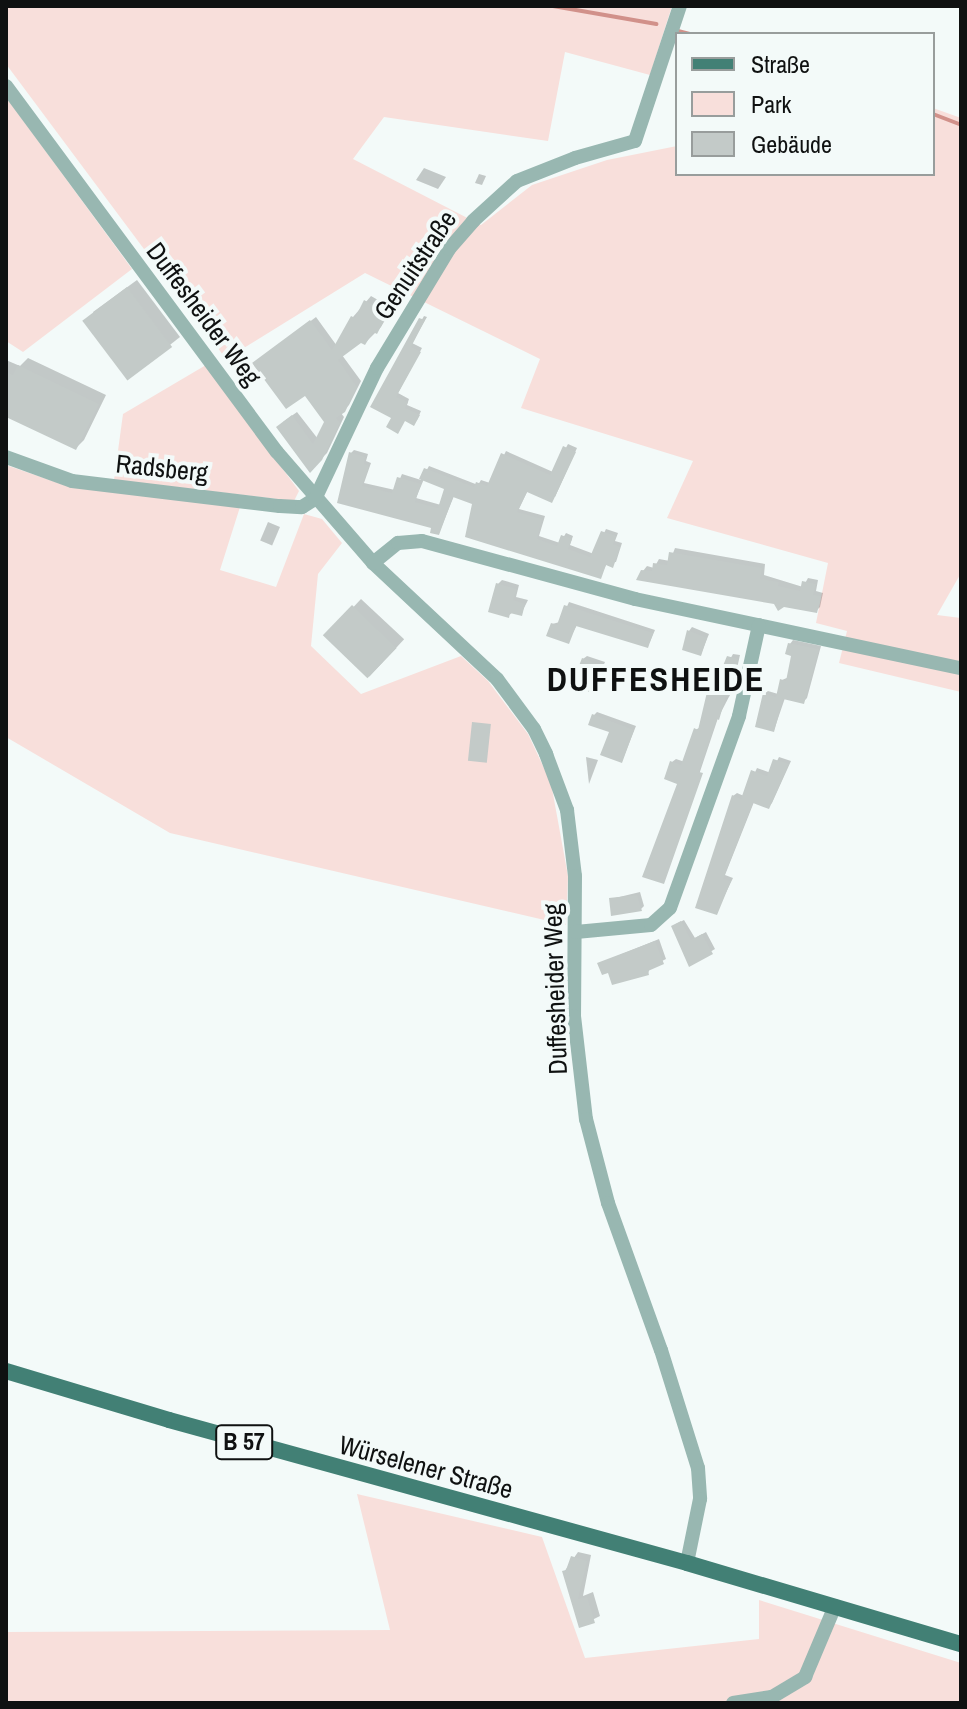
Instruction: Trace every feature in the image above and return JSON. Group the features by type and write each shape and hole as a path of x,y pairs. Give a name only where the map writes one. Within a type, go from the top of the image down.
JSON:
{"main road":[{"name":"Würselener Straße","path":"6,1371 287,1454 687,1563 961,1644"}],"street":[{"name":"Genuitstraße","path":"315,499 377,368 449,249 473,221 517,181 575,158 635,141 680,6"},
{"name":"Duffesheider Weg","path":"6,86 315,499 373,563 497,679 534,729 567,810 575,876 574,1016 591,1144 698,1468 700,1499 687,1563"},
{"name":"Radsberg","path":"6,457 72,481 291,507 302,507 315,499"},
{"path":"373,563 398,543 422,541 552,579 961,668"},
{"path":"576,932 651,925 670,908 739,716 759,625"},
{"path":"733,1703 772,1697 805,1677 835,1606"}],"green space":[{"path":"6,6 672,6 650,75 565,52 548,141 384,117 353,159 481,225 532,185 607,160 675,146 675,176 935,176 935,109 961,118 961,573 937,615 961,618 961,692 839,663 847,631 816,623 828,563 667,518 693,461 521,408 540,359 365,273 226,359 6,64"},
{"path":"6,97 132,269 23,352 6,341"},
{"path":"206,365 299,491 294,501 114,480 123,414"},
{"path":"6,465 70,487 240,507 220,570 276,587 304,514 322,519 342,543 318,574 311,646 361,694 461,656 488,681 528,734 551,783 568,876 566,925 170,833 6,737"},
{"path":"357,1494 542,1537 585,1658 759,1639 759,1600 961,1663 961,1703 6,1703 6,1632 390,1630"}],"building":[{"path":"127,287 172,347 127,381 82,321"},
{"path":"364,300 388,313 377,334 373,332 365,345 361,343 338,360 357,387 345,412 336,418 340,423 322,460 310,473 276,427 292,415 313,444 324,422 305,396 286,409 252,363 310,320 332,350"},
{"path":"419,318 425,320 411,347 421,352 396,397 408,402 405,408 420,415 414,426 405,421 398,434 386,427 391,418 370,407"},
{"path":"18,365 99,404 76,450 6,417 6,372 13,375"},
{"path":"563,446 576,452 552,503 527,492 517,512 542,519 537,539 557,546 561,535 572,539 568,549 590,557 601,531 616,536 613,544 620,547 613,568 606,565 601,579 465,537 472,504 453,497 439,535 430,533 431,528 337,503 349,452 365,457 364,464 369,466 362,486 392,493 397,477 421,484 415,502 438,508 444,489 419,479 424,468 474,487 476,482 487,486 501,453 550,475"},
{"path":"669,552 762,568 760,579 779,582 778,586 800,591 802,581 816,584 813,595 821,596 817,613 784,607 778,611 774,604 636,580 641,570 652,571 653,563 667,565"},
{"path":"496,583 517,589 513,600 525,604 522,616 510,613 509,618 488,612"},
{"path":"352,605 397,648 367,678 323,635"},
{"path":"564,605 653,633 648,648 576,626 569,644 546,636 551,623 557,625"},
{"path":"687,630 707,638 701,656 682,650"},
{"path":"788,643 819,649 804,704 779,698 783,699 774,732 755,727 763,693 776,697 780,679 786,681 791,656 785,654"},
{"path":"727,656 738,659 729,697 726,696 717,719 699,772 703,773 664,884 642,877 677,784 664,779 670,761 681,765 694,728 698,730 712,671 720,673"},
{"path":"582,658 603,666 592,693 572,685"},
{"path":"592,714 634,730 622,763 600,755 609,732 588,725"},
{"path":"472,722 491,724 487,763 468,761"},
{"path":"773,759 789,764 769,809 753,803 723,879 731,881 717,915 695,908 732,795 741,799 751,770 767,776"},
{"path":"637,895 642,911 611,916 609,898"},
{"path":"681,921 691,940 702,934 713,954 689,967 671,926"},
{"path":"655,941 664,964 648,971 649,975 612,985 608,973 602,975 597,963"},
{"path":"571,1556 587,1561 578,1599 587,1597 595,1623 579,1628 562,1571 566,1570"}],"waterway":[{"path":"553,6 656,24"},
{"path":"678,31 682,32"},
{"path":"935,115 961,125"}],"district":[{"name":"DUFFESHEIDE","path":"656,680"}]}
